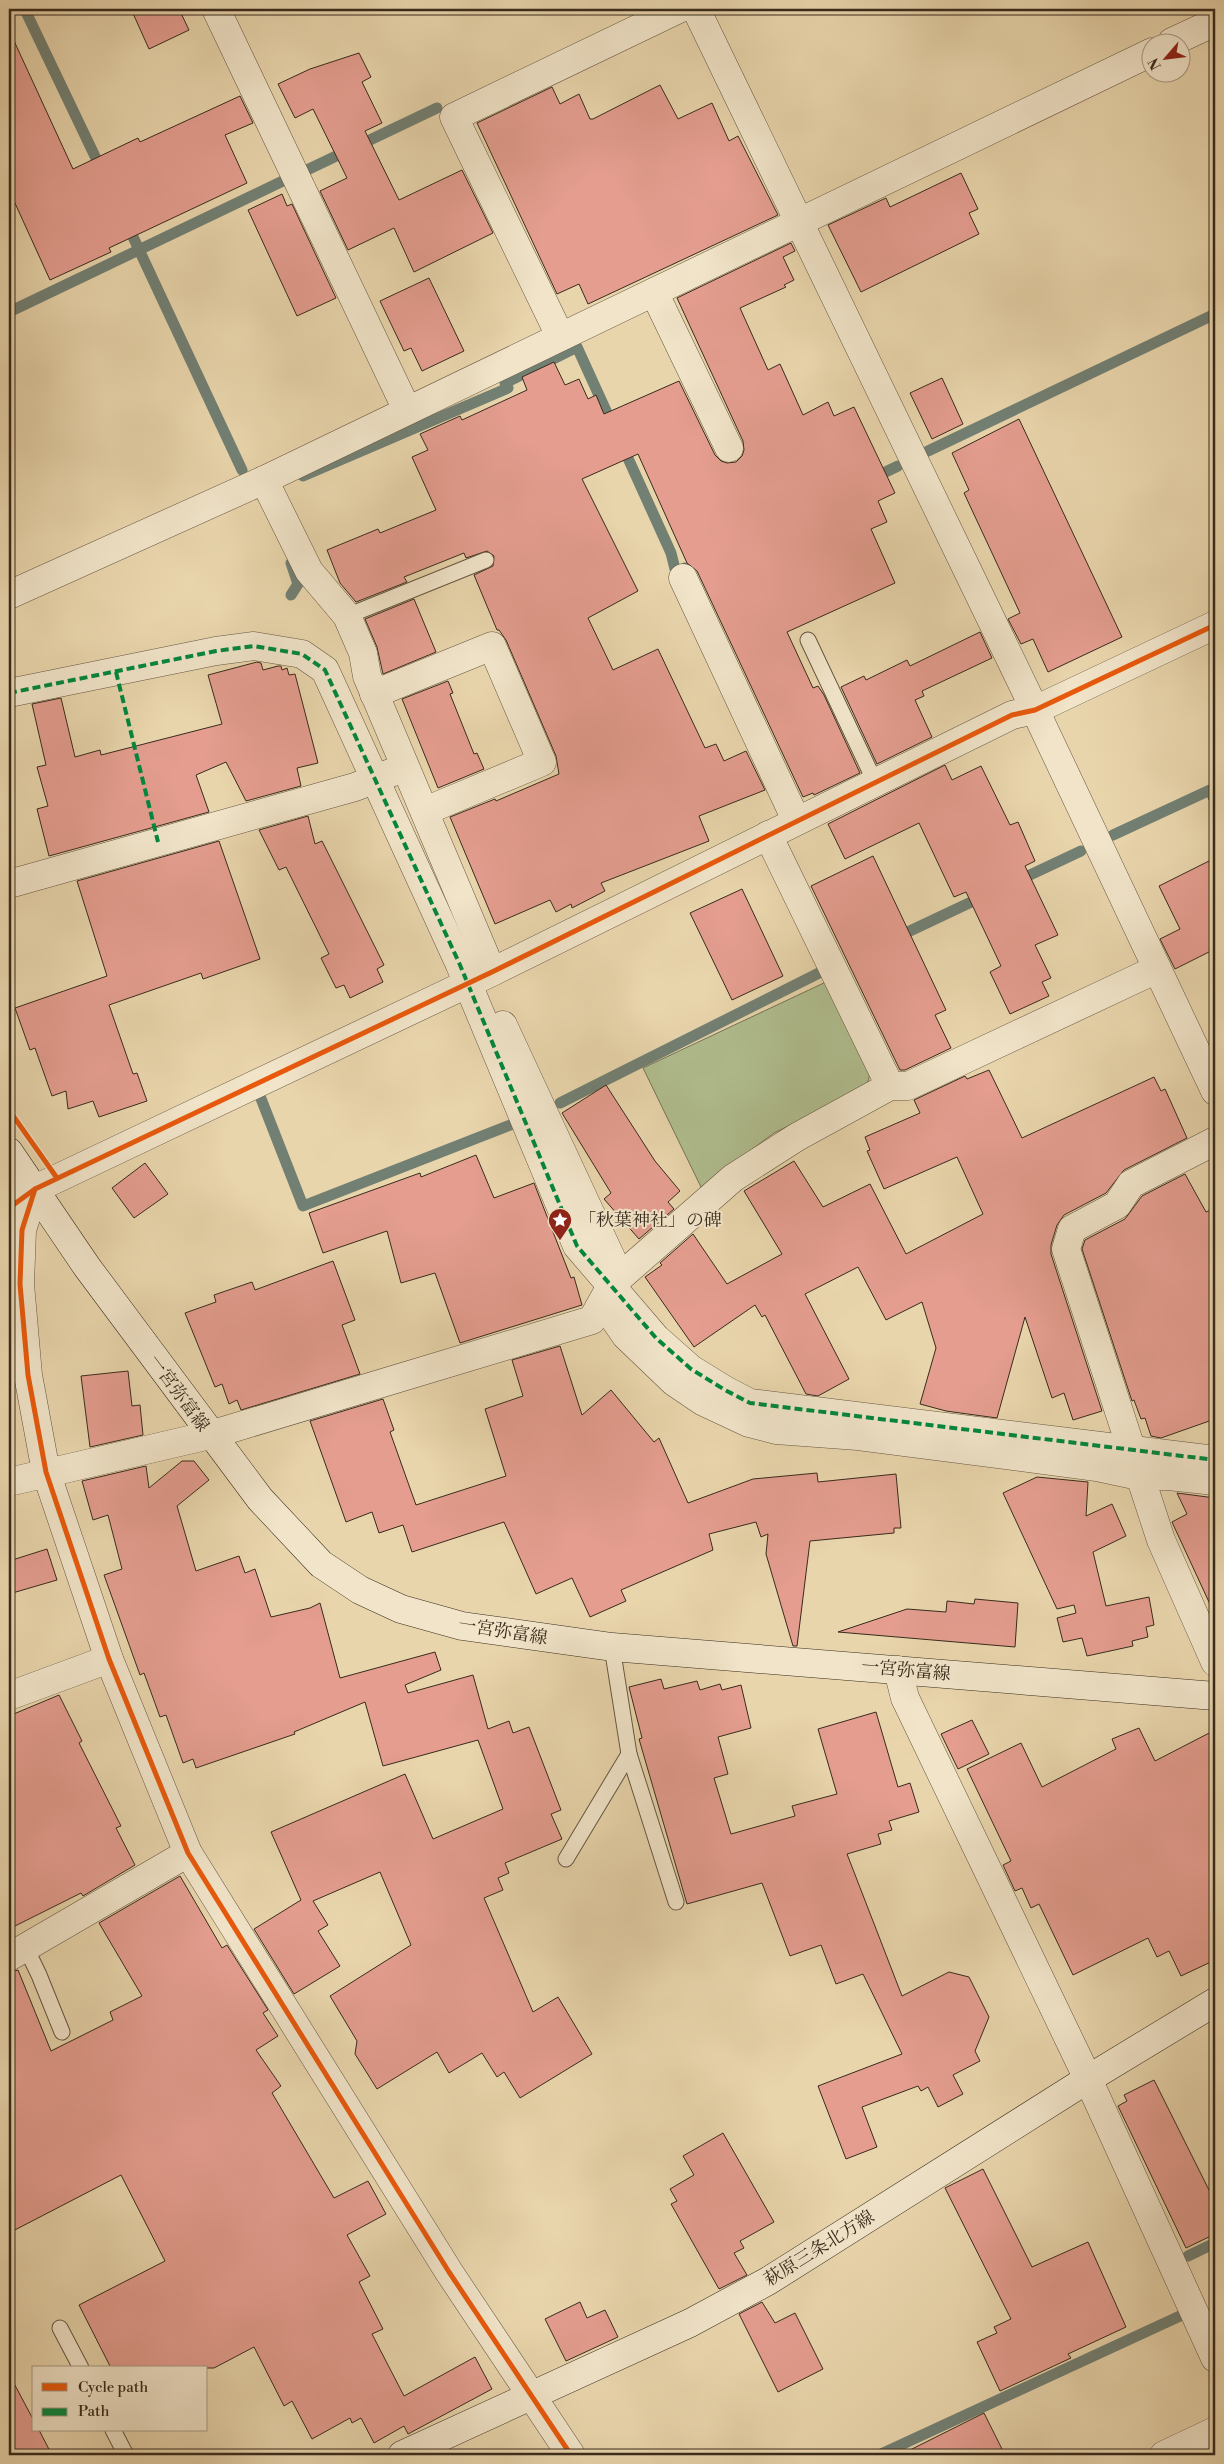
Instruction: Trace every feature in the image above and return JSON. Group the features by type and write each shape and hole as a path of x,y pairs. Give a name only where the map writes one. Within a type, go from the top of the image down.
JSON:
{"street":[{"path":"216,9 407,410"},
{"path":"560,336 454,117 679,9"},
{"path":"696,9 1035,710 1215,1091"},
{"path":"1192,33 1215,22"},
{"path":"9,595 264,480 1142,57"},
{"path":"654,292 729,448"},
{"path":"264,480 309,571 347,616 363,653 367,676 374,694 425,811 480,977 612,1288 626,1336 674,1382 702,1402 749,1423 776,1430 858,1436 1097,1467 1139,1476 1168,1476 1215,1482"},
{"path":"683,578 796,820"},
{"path":"9,1208 35,1189 480,977 1012,715 1035,710 1215,625"},
{"path":"9,693 216,651 254,646 302,654 325,670 376,779 480,977"},
{"path":"374,694 492,646 542,762 425,811"},
{"path":"9,884 355,787 406,767"},
{"path":"768,835 890,1086"},
{"path":"9,1482 46,1472 127,1456 210,1435 592,1320 612,1288 733,1178 797,1138 890,1086 908,1086 1157,969"},
{"path":"1215,1141 1131,1184 1117,1205 1072,1229 1066,1249 1164,1548 1215,1662"},
{"name":"一宮弥富線","path":"9,1152 87,1267 210,1435 260,1499 294,1538 321,1564 360,1590 401,1609 462,1626 612,1646 1215,1696"},
{"path":"35,1189 22,1230 20,1284 28,1375 46,1472 109,1659 188,1853 449,2272 533,2395 571,2455"},
{"path":"612,1288 656,1338 691,1369 750,1403 1215,1460"},
{"path":"9,1696 109,1659"},
{"path":"898,1670 905,1698 1088,2079 1215,2358"},
{"path":"17,1952 188,1853"},
{"name":"萩原三条北方線","path":"402,2455 690,2323 768,2281 1088,2079 1215,2002"},
{"path":"1164,2455 1215,2432"}],"lane":[{"path":"347,616 486,560"},
{"path":"808,640 875,782"},
{"path":"612,1646 629,1754 676,1902"},
{"path":"566,1859 629,1754"},
{"path":"17,1952 40,1975 62,2032"},
{"path":"60,2328 80,2366"},
{"path":"114,2432 126,2455"}],"green space":[{"path":"828,981 870,1074 866,1088 774,1133 701,1187 643,1068"}],"building":[{"path":"131,9 179,9 189,30 149,49"},
{"path":"9,30 73,169 138,138 140,142 240,96 253,123 225,135 247,183 109,248 111,252 50,280 9,190"},
{"path":"359,53 371,77 362,82 382,123 365,131 399,200 462,170 493,233 414,272 394,228 348,250 320,191 347,178 313,109 295,118 278,84 310,69"},
{"path":"660,85 678,119 712,103 729,141 738,136 778,215 588,304 579,284 557,294 477,123 552,87 560,104 579,94 590,119 593,119"},
{"path":"961,173 978,209 969,213 979,234 861,292 828,225 886,198 890,207"},
{"path":"282,194 287,206 292,204 336,298 297,316 248,210"},
{"path":"791,243 795,251 783,257 794,280 784,285 786,287 740,308 768,370 780,364 803,415 828,402 834,416 854,407 895,493 878,501 887,522 871,529 895,583 787,632 813,688 818,686 824,695 860,773 814,795 813,793 803,797 697,571 687,563 638,454 582,479 638,591 588,618 613,670 658,649 705,748 716,744 724,761 746,751 765,790 699,816 709,841 601,883 605,891 572,908 571,904 556,912 550,900 495,924 450,817 495,799 496,801 559,774 556,756 506,640 497,630 474,575 493,566 494,556 487,551 466,558 464,553 404,577 407,582 356,602 340,583 327,550 378,529 380,533 436,510 412,457 428,450 420,434 460,416 462,420 527,390 522,377 554,362 565,385 579,379 588,399 596,395 604,414 679,381 715,455 721,461 727,463 736,462 742,456 744,450 743,441 677,298"},
{"path":"429,278 464,351 422,371 411,348 404,351 380,301"},
{"path":"942,378 963,424 932,439 910,393"},
{"path":"1019,419 1122,637 1048,672 1033,639 1021,644 1008,619 1020,613 964,493 969,490 952,453"},
{"path":"414,599 436,652 383,674 377,647 365,619"},
{"path":"980,632 992,658 922,691 924,696 915,700 932,737 877,764 841,687 864,676 866,680 907,660 910,666"},
{"path":"257,662 261,663 263,670 281,666 282,670 287,668 289,675 295,674 318,763 297,768 301,786 246,801 226,762 196,775 209,812 49,856 37,809 48,806 37,767 46,765 32,704 61,698 75,757 100,750 101,755 222,724 208,675"},
{"path":"448,681 453,693 450,694 474,754 477,753 484,769 438,788 402,699"},
{"path":"945,765 952,780 981,766 1010,825 1018,822 1035,861 1025,866 1058,935 1035,945 1051,978 1042,982 1049,996 1010,1014 990,972 1001,966 966,892 954,897 919,823 845,859 828,824"},
{"path":"308,816 315,844 322,841 384,965 377,969 383,982 350,998 344,985 336,988 321,958 329,954 286,867 279,870 259,830"},
{"path":"219,841 260,959 203,979 201,973 109,1005 133,1074 137,1073 147,1101 99,1117 93,1101 68,1109 66,1091 52,1096 35,1048 30,1050 15,1008 107,976 77,881"},
{"path":"873,856 946,1010 935,1015 951,1048 905,1070 900,1070 811,886"},
{"path":"1215,858 1215,949 1175,969 1160,939 1180,929 1159,886"},
{"path":"742,889 783,976 732,1000 690,913"},
{"path":"989,1070 1022,1138 1154,1077 1161,1091 1165,1089 1187,1138 1124,1170 1106,1193 1064,1215 1057,1225 1051,1245 1051,1254 1102,1411 1073,1420 1064,1393 1052,1398 1025,1317 997,1418 946,1411 920,1404 936,1348 922,1302 886,1320 858,1267 805,1294 849,1379 818,1396 806,1394 765,1315 762,1317 755,1305 694,1347 645,1277 662,1265 660,1263 693,1234 727,1284 782,1254 744,1191 794,1161 823,1207 870,1184 906,1254 983,1214 957,1157 884,1189 867,1151 870,1150 865,1137 920,1113 914,1100 965,1076 967,1079"},
{"path":"606,1085 655,1161 680,1191 668,1202 674,1209 639,1239 604,1199 611,1193 562,1113"},
{"path":"476,1155 494,1198 534,1183 571,1278 574,1277 582,1305 460,1343 435,1273 401,1283 387,1231 323,1253 309,1213 420,1173 421,1177"},
{"path":"145,1163 168,1194 134,1218 112,1188"},
{"path":"1185,1174 1206,1212 1215,1208 1215,1419 1161,1438 1151,1436 1145,1418 1141,1419 1134,1400 1132,1401 1082,1249 1085,1240 1125,1219 1142,1196"},
{"path":"333,1261 355,1320 342,1325 360,1374 241,1410 237,1400 229,1404 222,1384 215,1387 185,1313 216,1302 214,1295 252,1282 255,1290"},
{"path":"560,1346 582,1415 611,1390 654,1442 659,1438 688,1503 753,1479 817,1473 818,1482 896,1474 901,1528 894,1528 894,1533 810,1541 797,1646 793,1646 766,1554 768,1534 761,1537 756,1522 709,1534 713,1550 621,1590 626,1601 590,1617 572,1578 536,1594 504,1522 412,1552 403,1525 379,1533 372,1512 346,1522 310,1421 383,1399 394,1430 390,1432 416,1505 506,1476 485,1409 523,1396 512,1360"},
{"path":"128,1371 132,1406 140,1405 143,1435 90,1447 81,1376"},
{"path":"182,1461 194,1461 209,1480 177,1506 196,1571 239,1556 245,1573 255,1569 271,1617 310,1608 320,1603 340,1678 435,1652 441,1670 405,1685 408,1693 473,1675 488,1729 509,1721 513,1733 529,1727 561,1810 551,1814 562,1839 505,1863 509,1873 498,1878 503,1890 484,1898 533,2012 558,1997 592,2054 520,2098 504,2072 497,2077 482,2053 449,2073 437,2052 377,2089 355,2054 357,2041 330,1996 411,1945 380,1872 313,1901 328,1925 318,1931 340,1966 294,1994 254,1929 301,1900 271,1832 405,1774 433,1839 503,1809 478,1740 383,1766 365,1702 294,1732 295,1734 196,1768 193,1759 183,1763 166,1715 160,1717 144,1673 140,1675 104,1575 122,1569 108,1515 93,1520 82,1481 146,1466 149,1488"},
{"path":"1037,1477 1088,1482 1086,1516 1112,1504 1126,1536 1093,1552 1106,1606 1149,1597 1154,1625 1146,1627 1148,1637 1132,1641 1133,1646 1087,1656 1082,1638 1063,1642 1057,1618 1076,1613 1074,1605 1057,1609 1003,1493"},
{"path":"1177,1493 1215,1498 1215,1615 1172,1522 1187,1514"},
{"path":"47,1549 57,1580 9,1594 9,1561"},
{"path":"975,1599 1018,1603 1015,1647 838,1632 907,1609 946,1612 947,1601 974,1604"},
{"path":"661,1679 664,1689 697,1681 700,1690 720,1684 722,1690 741,1685 751,1728 718,1737 728,1774 714,1778 731,1834 795,1816 792,1806 837,1794 818,1729 876,1712 898,1787 910,1783 919,1812 889,1821 892,1830 878,1834 881,1844 847,1854 902,1996 949,1972 969,1977 989,2017 975,2051 980,2061 953,2075 963,2094 938,2107 928,2087 921,2091 918,2086 862,2107 877,2147 846,2159 818,2086 902,2054 863,1974 836,1984 821,1945 790,1956 762,1883 687,1904 639,1739 642,1738 629,1687"},
{"path":"59,1695 82,1741 79,1743 121,1826 116,1828 135,1865 83,1896 81,1893 9,1929 9,1716"},
{"path":"972,1720 989,1754 958,1769 941,1734"},
{"path":"1139,1728 1155,1761 1215,1730 1215,1960 1181,1976 1169,1951 1157,1957 1148,1938 1073,1975 1039,1904 1031,1908 1022,1888 1015,1891 1003,1865 1011,1861 967,1769 1021,1743 1042,1787 1116,1749 1112,1739"},
{"path":"180,1876 222,1948 227,1945 268,2010 263,2013 278,2036 256,2050 281,2086 272,2093 334,2198 368,2181 386,2214 347,2235 370,2276 359,2282 383,2329 372,2334 404,2396 475,2357 492,2389 408,2434 404,2426 374,2443 361,2418 352,2423 350,2418 312,2439 292,2401 284,2406 254,2347 214,2368 208,2368 208,2366 110,2366 79,2305 165,2261 121,2175 9,2233 9,1973 18,1970 51,2051 113,2020 110,2012 142,1996 99,1923"},
{"path":"1154,2080 1215,2202 1215,2234 1186,2248 1118,2106 1127,2101 1124,2095"},
{"path":"723,2133 774,2222 740,2241 744,2248 734,2253 747,2275 719,2289 671,2204 677,2201 670,2189 694,2175 683,2156"},
{"path":"983,2169 1032,2267 1088,2242 1126,2327 1068,2354 1071,2358 1000,2391 977,2342 997,2333 994,2327 1011,2319 945,2188"},
{"path":"580,2302 587,2318 605,2310 618,2337 566,2361 545,2319"},
{"path":"762,2302 775,2323 795,2313 823,2369 778,2392 739,2314"},
{"path":"9,2374 32,2417 32,2432 40,2432 52,2455 9,2455"},
{"path":"984,2413 1005,2455 900,2455"}],"waterway":[{"path":"26,12 102,171"},
{"path":"309,169 437,108"},
{"path":"9,312 287,179"},
{"path":"127,224 242,470"},
{"path":"928,451 1215,314"},
{"path":"303,476 508,388 505,383 577,347 613,426"},
{"path":"622,445 671,553 676,573 685,568"},
{"path":"873,478 898,466"},
{"path":"291,563 298,584 291,595"},
{"path":"1113,835 1210,790 1215,801"},
{"path":"1017,881 1081,851"},
{"path":"895,938 984,896"},
{"path":"560,1103 823,971"},
{"path":"260,1096 303,1206 513,1124"},
{"path":"1188,2256 1215,2243"},
{"path":"879,2455 1180,2316"}],"marked path":[{"path":"9,693 216,651 254,646 302,654 325,670 460,965 577,1246 656,1338 691,1369 750,1403 1215,1460"},
{"path":"116,672 158,842"}],"cycle path":[{"path":"9,1208 35,1189 492,972 1012,715 1035,710 1215,625"},
{"path":"9,1110 57,1178"},
{"path":"35,1189 22,1230 20,1284 28,1375 46,1472 109,1659 188,1853 449,2272 571,2455"}],"place":[{"name":"「秋葉神社」の碑","path":"560,1241"}]}
